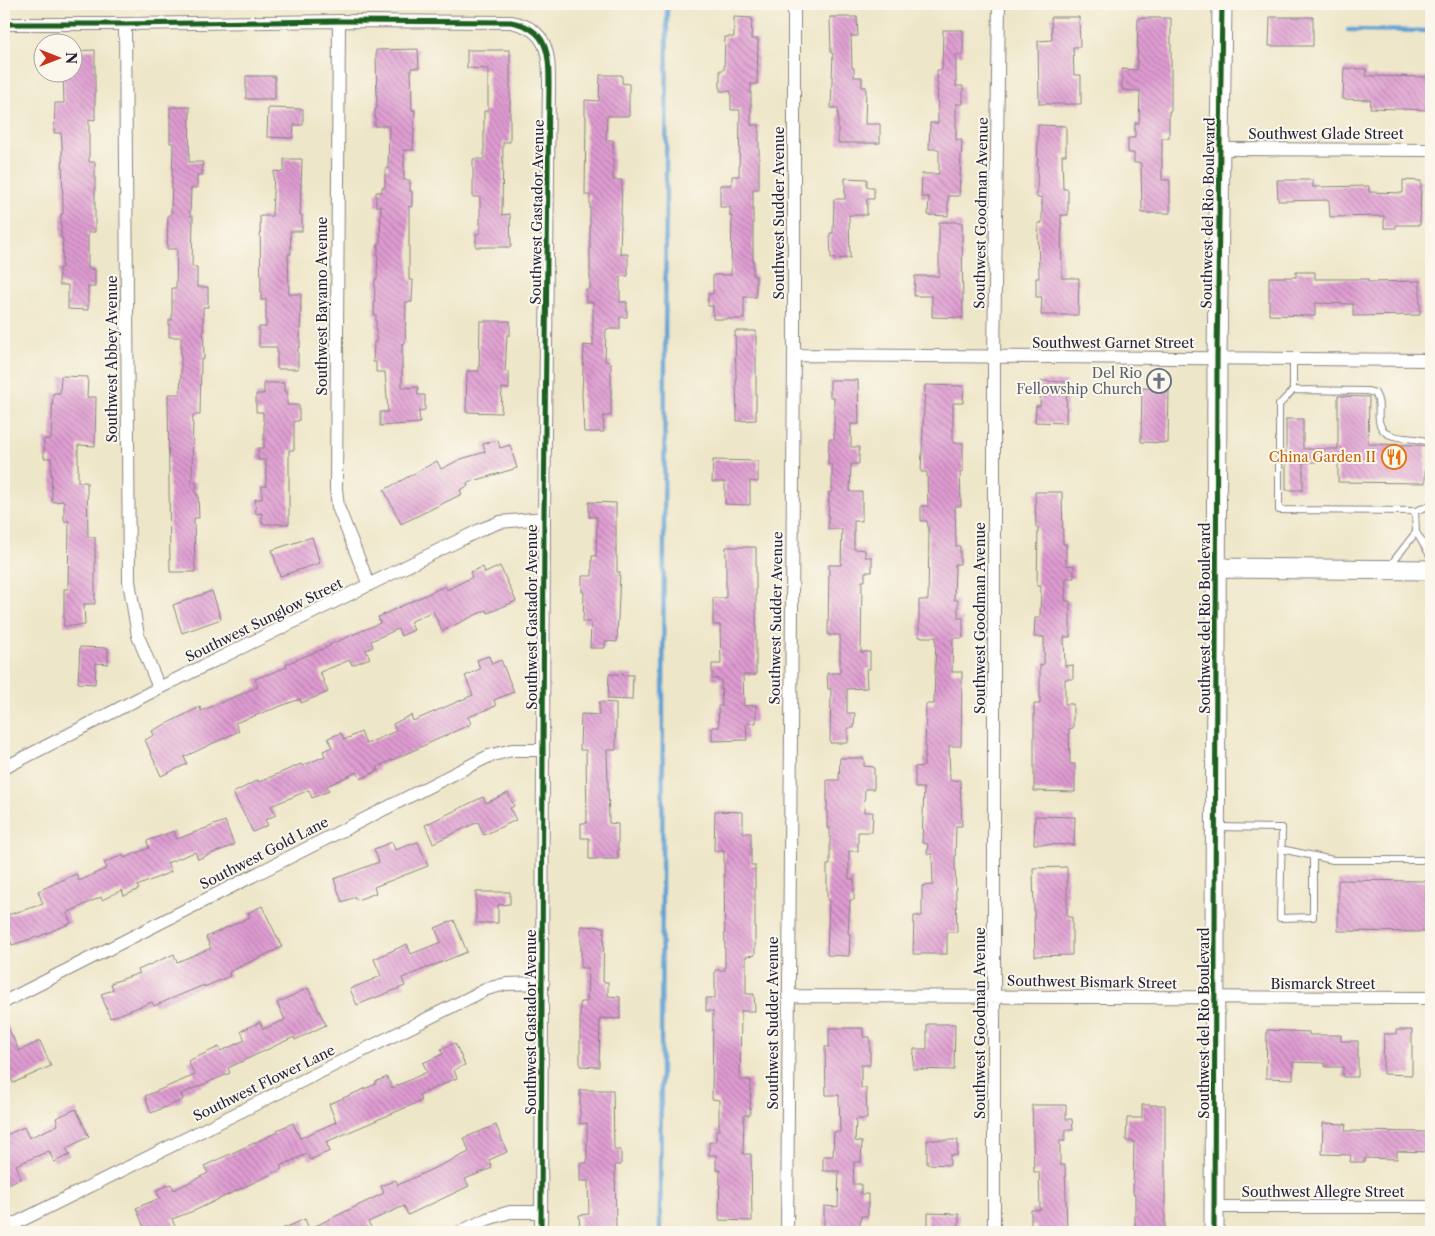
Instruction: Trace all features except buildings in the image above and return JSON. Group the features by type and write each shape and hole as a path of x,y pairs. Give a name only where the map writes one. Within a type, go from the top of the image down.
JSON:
{"street":[{"name":"Southwest Sudder Avenue","path":"787,1232 794,355 794,4"},
{"name":"Southwest Goodman Avenue","path":"994,1232 994,357 999,4"},
{"name":"Southwest del Rio Boulevard","path":"1214,1232 1217,358 1222,4"},
{"name":"Southwest Gastador Avenue","path":"339,20 511,22 522,24 537,33 543,42 549,62 544,518 542,1232"},
{"path":"4,24 339,20"},
{"name":"Southwest Bayamo Avenue","path":"339,20 336,489 338,507 369,585"},
{"name":"Southwest Abbey Avenue","path":"125,24 128,581 138,636 158,688"},
{"name":"Southwest Glade Street","path":"1220,149 1431,150"},
{"name":"Southwest Garnet Street","path":"794,355 1431,360"},
{"name":"Southwest Sunglow Street","path":"4,768 158,688 482,529 500,522 544,518"},
{"path":"1216,568 1431,570"},
{"name":"Southwest Gold Lane","path":"4,1002 489,756 512,750 543,750"},
{"name":"Southwest Flower Lane","path":"4,1229 487,988 506,984 543,982"},
{"name":"Southwest Bismark Street","path":"788,996 1216,999"},
{"name":"Bismarck Street","path":"1216,999 1431,998"},
{"name":"Southwest Allegre Street","path":"1214,1206 1431,1207"},
{"path":"460,1232 487,1219 510,1212 541,1212"}],"lane":[{"path":"1292,359 1293,390 1279,405 1279,510 1415,511 1429,506 1431,503"},
{"path":"1293,390 1367,391 1374,393 1379,400 1381,427 1395,437 1423,439 1431,443"},
{"path":"1415,511 1416,532 1431,557"},
{"path":"1387,570 1416,532"},
{"path":"1216,827 1282,828 1280,918 1313,918 1313,856"},
{"path":"1282,849 1333,860 1421,860"}],"waterway":[{"path":"660,1232 667,4"},
{"path":"1348,30 1431,31"}],"cycle path":[{"path":"1214,1232 1217,358 1222,4"},
{"path":"4,24 339,21 511,22 533,30 544,44 547,53 549,85 544,518 541,1232"}],"place":[{"name":"Del Rio Fellowship Church","path":"1159,381"},
{"name":"China Garden II","path":"1394,457"}]}
